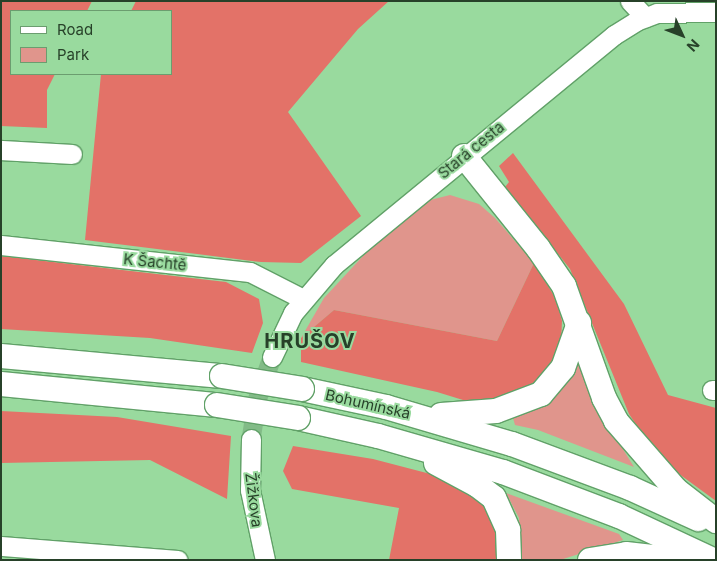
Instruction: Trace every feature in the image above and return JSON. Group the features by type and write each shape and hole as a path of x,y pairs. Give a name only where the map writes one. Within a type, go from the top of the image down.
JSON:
{"main road":[{"path":"464,156 538,248 564,286 579,323 604,398 616,421 676,490 716,521"},
{"path":"386,407 425,414 463,415 496,411 533,398 550,387 559,375 579,323"},
{"name":"Bohumínská","path":"1,356 222,376 302,389 386,407 449,424 565,463 716,528"},
{"name":"Bohumínská","path":"1,384 218,405 298,418 378,436 494,469 563,494 713,560"},
{"path":"378,436 458,474 494,498 508,530 508,560"},
{"path":"590,560 626,554 679,560"}],"street":[{"path":"630,1 644,17"},
{"name":"Stará cesta","path":"272,357 303,299 360,242 614,35 644,17 687,6 716,12"},
{"path":"1,150 72,154"},
{"name":"K Šachtě","path":"1,245 250,272 303,299"},
{"name":"Žižkova","path":"251,439 250,490 265,560"},
{"path":"1,546 177,560"}],"green space":[{"path":"450,195 479,204 495,218 534,263 497,341 334,310 301,338 324,298 376,242 422,202"},
{"path":"578,352 608,425 634,467 538,430 515,425 513,418 538,407"},
{"path":"506,493 619,534 623,540 560,560 520,560 519,518"}],"shaded area":[{"path":"1,1 92,1 88,10 10,10 10,75 54,75 47,90 47,128 1,126"},
{"path":"136,1 389,1 358,29 288,112 361,216 301,263 261,262 85,240 101,75 172,75 172,10 132,10"},
{"path":"513,153 624,304 668,395 716,408 716,501 660,460 629,414 570,269 505,187 509,182 499,166"},
{"path":"1,256 226,282 259,299 263,323 252,353 150,338 1,329"},
{"path":"534,263 556,299 562,321 561,343 551,371 536,386 507,400 476,404 437,392 301,362 301,338 334,310 497,341"},
{"path":"1,411 117,417 231,436 227,499 150,460 1,463"},
{"path":"293,446 373,459 442,477 482,501 500,537 497,560 389,560 399,508 292,489 283,471"}],"tunnel":[{"path":"251,439 257,400 272,357"}],"district":[{"name":"HRUŠOV","path":"310,341"}]}
